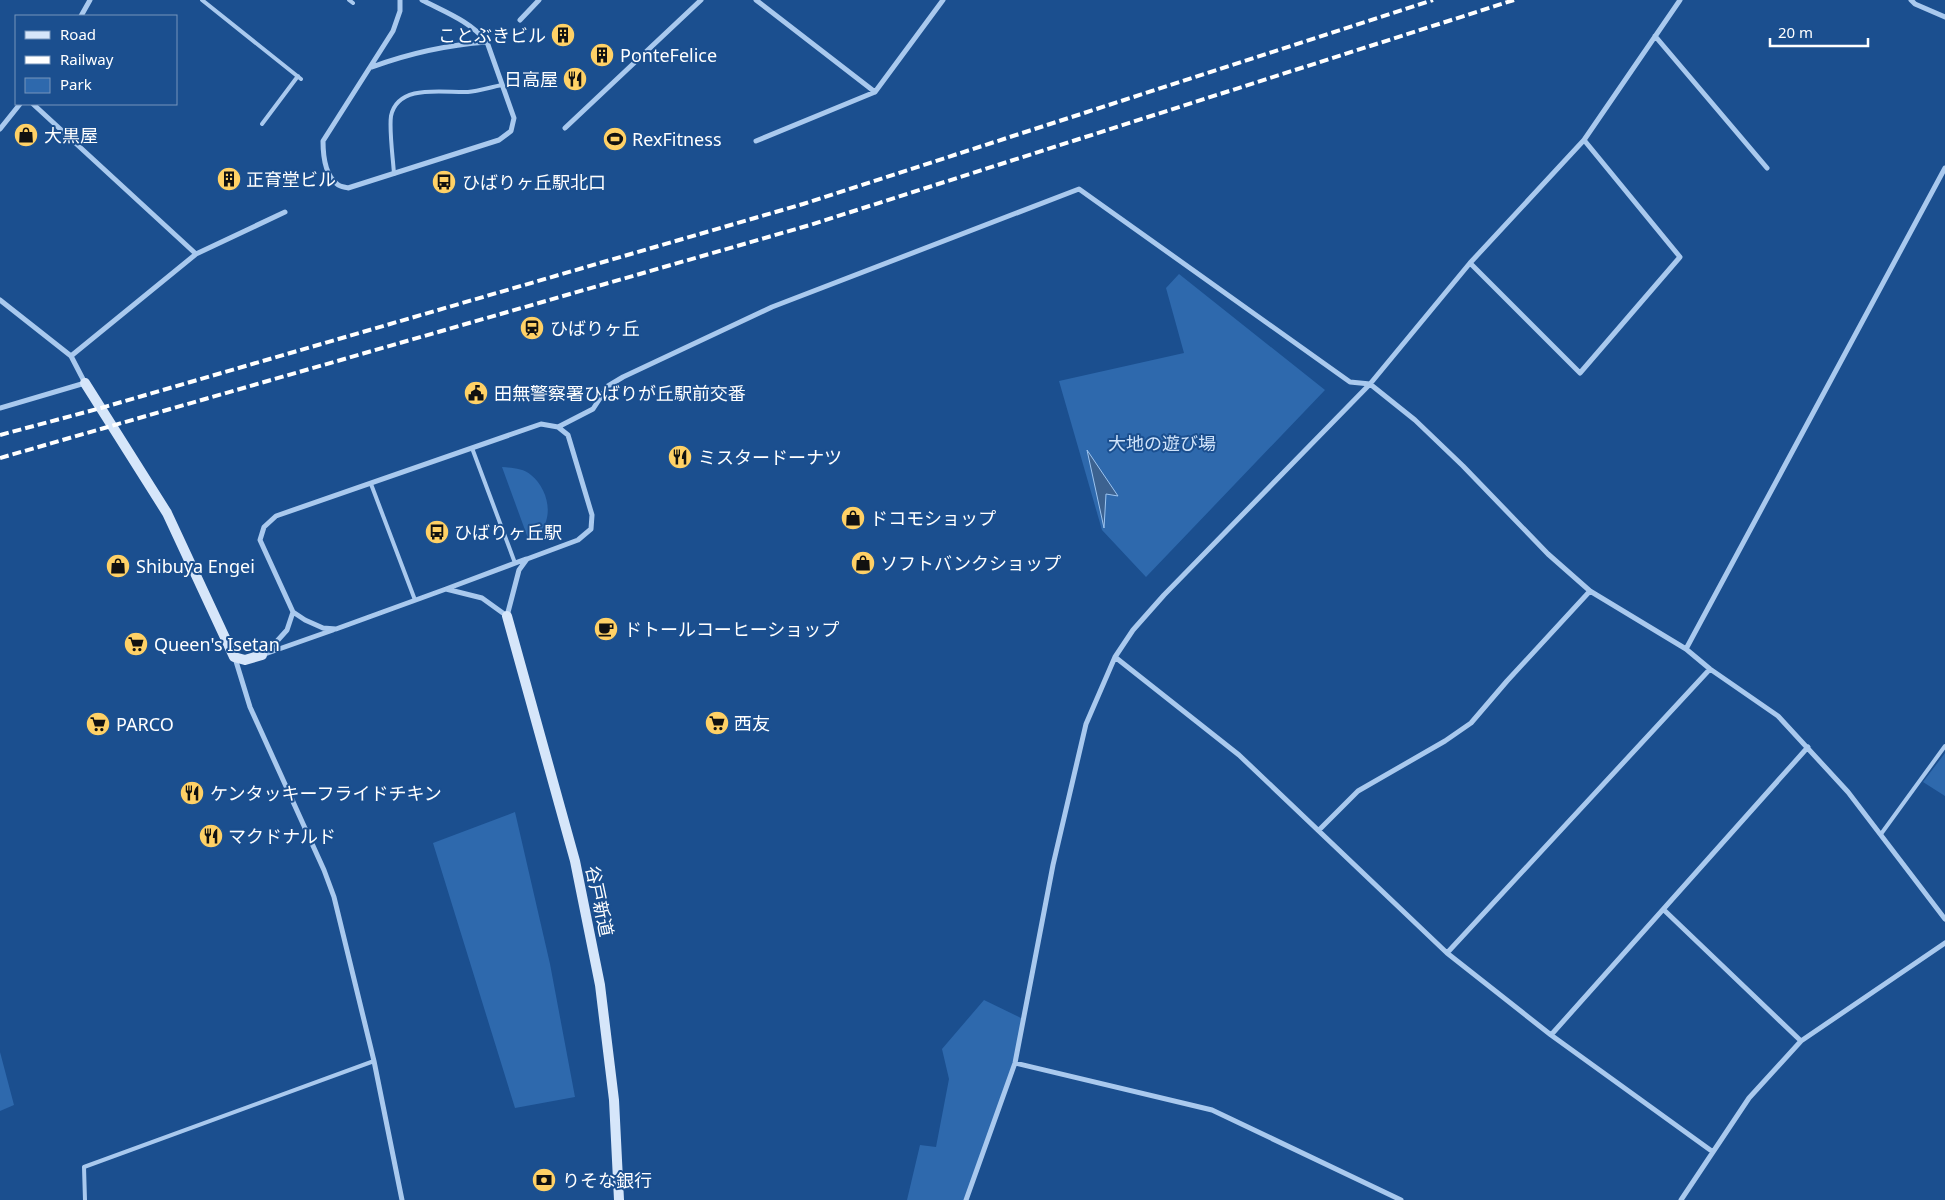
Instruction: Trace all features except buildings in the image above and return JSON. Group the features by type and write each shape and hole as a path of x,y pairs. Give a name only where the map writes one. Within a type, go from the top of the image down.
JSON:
{"main road":[{"path":"85,383 166,513 234,657 245,660 262,654"},
{"name":"谷戸新道","path":"507,616 575,861 600,985 614,1100 619,1200"}],"street":[{"path":"82,15 90,0"},
{"path":"400,0 400,11 393,31 323,141 323,156 332,178 338,186 348,188 394,174 499,140 511,131 514,118 487,42 479,32 467,23 422,0"},
{"path":"520,20 539,0"},
{"path":"565,128 701,0"},
{"path":"756,0 875,92"},
{"path":"756,141 875,92 943,0"},
{"path":"966,1200 1015,1063 1053,865 1086,724 1115,657 1133,630 1164,595 1370,384 1470,263 1584,140 1680,0"},
{"path":"1911,0 1915,4 1945,17"},
{"path":"1655,36 1767,168"},
{"path":"371,68 406,55 460,44 487,42"},
{"path":"0,130 19,105"},
{"path":"34,105 196,254"},
{"path":"1470,263 1580,373 1680,258 1584,140"},
{"path":"1686,649 1945,168"},
{"path":"336,629 323,628 293,612 260,540 264,527 276,516 541,424 558,426 593,409 608,386 623,377 772,307 1079,188 1350,382 1370,384 1415,420 1463,466 1548,554 1590,591 1686,649 1710,670 1778,716 1848,792 1945,919"},
{"path":"71,356 196,254 285,212"},
{"path":"0,300 71,356 85,383 0,408"},
{"path":"262,654 336,629 578,540 591,529 592,515 568,435 558,426"},
{"path":"446,589 482,598 507,616 519,570 527,559"},
{"path":"1319,830 1358,791 1445,741 1471,723 1590,591"},
{"path":"262,654 273,648 287,630 293,612"},
{"path":"234,657 250,707 324,870 334,897 374,1061 402,1200"},
{"path":"1115,657 1239,755 1447,952 1551,1035 1713,1152"},
{"path":"1447,952 1710,670"},
{"path":"1551,1035 1808,748"},
{"path":"1664,910 1801,1041"},
{"path":"1681,1200 1749,1098 1801,1041 1945,943"},
{"path":"1015,1063 1212,1110 1402,1200"}],"lane":[{"path":"202,0 299,78 262,124"},
{"path":"348,0 353,4"},
{"path":"394,174 391,118 394,107 404,97 422,92 469,92 502,85"},
{"path":"472,448 515,564"},
{"path":"371,484 415,600"},
{"path":"1881,834 1945,746"},
{"path":"85,1200 84,1167 374,1061"}],"green space":[{"name":"大地の遊び場","path":"1179,274 1325,390 1146,577 1102,530 1059,381 1184,353 1166,288"},
{"path":"502,467 528,473 537,480 545,494 548,509 545,524 540,532 529,541"},
{"path":"1945,753 1945,796 1923,782"},
{"path":"515,812 550,964 575,1097 515,1108 433,843"},
{"path":"984,1000 1023,1019 1015,1063 966,1200 907,1200 920,1145 936,1147 949,1079 942,1049"},
{"path":"0,1052 14,1105 0,1111"}],"shaded area":[{"path":"1087,450 1118,496 1106,494 1104,528"}],"railway":[{"path":"0,435 101,408 803,204 1433,0"},
{"path":"0,458 810,225 1514,0"}],"place":[{"name":"ことぶきビル","path":"563,35"},
{"name":"PonteFelice","path":"602,55"},
{"name":"日高屋","path":"575,79"},
{"name":"大黒屋","path":"26,135"},
{"name":"RexFitness","path":"615,139"},
{"name":"正育堂ビル","path":"229,179"},
{"name":"ひばりヶ丘駅北口","path":"444,182"},
{"name":"ひばりヶ丘","path":"532,328"},
{"name":"田無警察署ひばりが丘駅前交番","path":"476,393"},
{"name":"ミスタードーナツ","path":"680,457"},
{"name":"ドコモショップ","path":"853,518"},
{"name":"ひばりヶ丘駅","path":"437,532"},
{"name":"ソフトバンクショップ","path":"863,563"},
{"name":"Shibuya Engei","path":"118,566"},
{"name":"ドトールコーヒーショップ","path":"606,629"},
{"name":"Queen's Isetan","path":"136,644"},
{"name":"西友","path":"717,723"},
{"name":"PARCO","path":"98,724"},
{"name":"ケンタッキーフライドチキン","path":"192,793"},
{"name":"マクドナルド","path":"211,836"},
{"name":"りそな銀行","path":"544,1180"}]}
